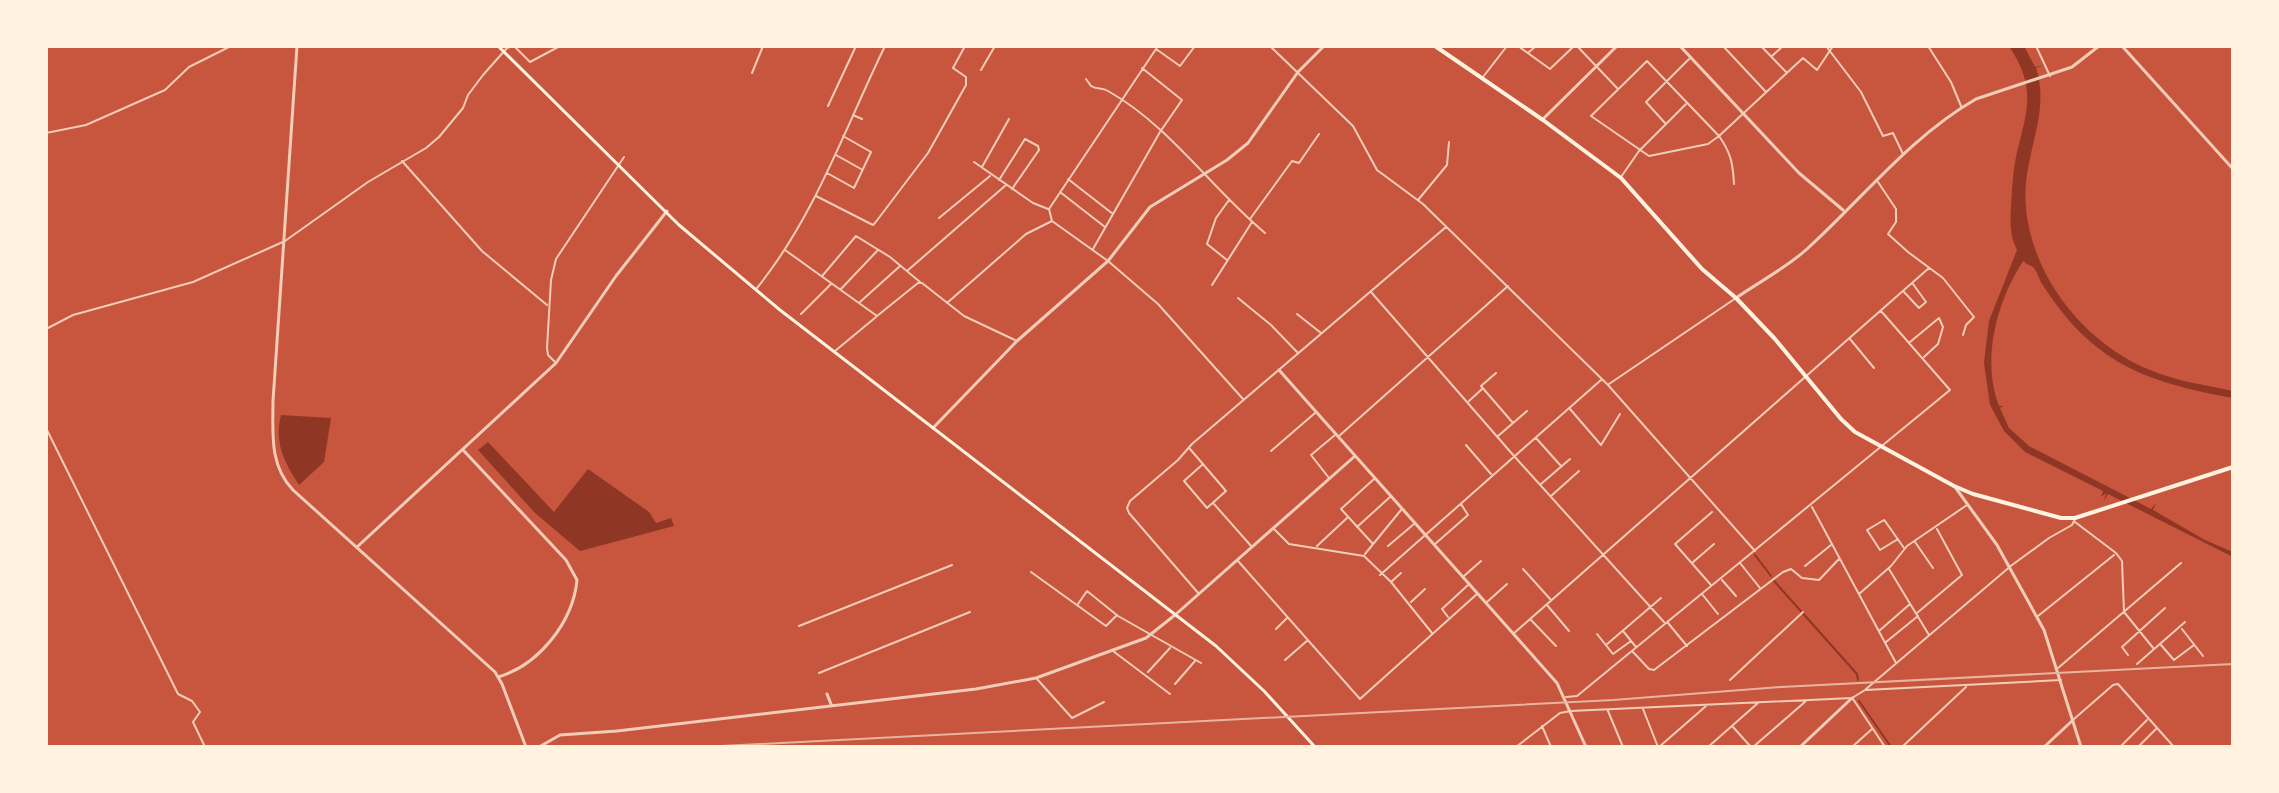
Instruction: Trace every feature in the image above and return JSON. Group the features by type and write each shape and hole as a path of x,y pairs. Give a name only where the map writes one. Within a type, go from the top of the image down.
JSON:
{"highway":[{"path":"1435,46 1621,178 1702,269 1736,298 1775,339 1848,426 1862,437 1954,486 1973,494 2075,520 2233,467"}],"main road":[{"path":"498,46 667,211 756,290 1216,646 1264,691 1315,747"}],"street":[{"path":"46,133 86,125 165,90 189,67 231,46"},
{"path":"297,46 273,401 275,456 287,484 498,677 526,747"},
{"path":"46,329 73,315 193,282 285,241 368,182 426,148 450,125 463,108 468,95 504,52 514,46 530,62 560,46"},
{"path":"752,73 763,46"},
{"path":"828,106 856,46"},
{"path":"756,290 785,250 816,196 885,46"},
{"path":"816,196 873,225 875,223 928,153 966,85 966,77 953,68 965,46"},
{"path":"981,70 995,46"},
{"path":"1195,46 1180,66 1157,48 1049,209 1052,221 1108,261 1178,324 1243,400"},
{"path":"1270,46 1353,126 1377,170 1447,226 1608,385 1755,551"},
{"path":"933,428 1017,341 1108,261 1150,207 1205,174 1248,143 1298,72 1324,46"},
{"path":"1483,78 1507,46"},
{"path":"1518,46 1550,69 1575,46 1618,89"},
{"path":"1529,53 1536,46"},
{"path":"1543,120 1617,46"},
{"path":"1680,46 1811,185 1845,211"},
{"path":"1723,46 1766,92"},
{"path":"1761,46 1787,73"},
{"path":"1771,56 1783,46"},
{"path":"1826,46 1861,92 1878,130 1883,136 1893,133 1904,155"},
{"path":"1734,184 1733,158 1719,136 1647,61 1591,116 1649,156 1708,144 1719,136 1803,58 1817,70 1833,46"},
{"path":"1928,46 1951,82 1962,107"},
{"path":"2036,46 2049,76"},
{"path":"1608,385 1804,251 1931,130 1962,107 1976,99 2072,67 2099,46"},
{"path":"2122,46 2233,169"},
{"path":"1666,124 1646,102 1691,58"},
{"path":"1092,250 1160,132 1182,100 1142,68"},
{"path":"1086,79 1091,86 1107,90 1120,99 1160,132 1265,233"},
{"path":"1621,178 1639,151 1687,103"},
{"path":"852,114 862,119"},
{"path":"981,168 1009,119"},
{"path":"1212,285 1251,220 1292,161 1299,163 1319,134"},
{"path":"826,173 854,188 871,152 842,136"},
{"path":"999,180 1025,139 1028,139 1039,150 1012,189"},
{"path":"1418,201 1447,165 1449,142"},
{"path":"834,154 862,170"},
{"path":"556,363 548,355 547,348 548,306 556,259 624,157"},
{"path":"402,161 482,251 548,306"},
{"path":"974,162 1033,203 1049,209"},
{"path":"939,218 991,175"},
{"path":"1068,179 1114,215"},
{"path":"1877,181 1896,209 1896,222 1888,234 1943,278 1974,317"},
{"path":"907,271 1006,185"},
{"path":"1060,192 1106,227"},
{"path":"1227,260 1207,244 1216,218 1229,199"},
{"path":"357,547 556,363 616,276 667,211"},
{"path":"946,304 1026,234 1052,221"},
{"path":"1199,594 1135,521 1127,508 1130,501 1447,226"},
{"path":"822,276 856,236 901,266 946,304 1017,341"},
{"path":"785,250 877,316"},
{"path":"841,289 878,250"},
{"path":"859,303 901,266"},
{"path":"1513,634 1929,268"},
{"path":"801,314 831,283"},
{"path":"834,352 918,283 922,283"},
{"path":"1903,292 1919,308 1926,302 1912,283"},
{"path":"1329,478 1311,455 1337,436 1508,286"},
{"path":"1371,291 1550,497 1687,646"},
{"path":"1238,298 1298,353"},
{"path":"1566,697 1577,696 1950,390 1881,311"},
{"path":"1297,314 1322,333"},
{"path":"1963,335 1966,325 1979,315"},
{"path":"1909,342 1939,318 1943,327 1938,344 1923,359"},
{"path":"1849,338 1874,368"},
{"path":"1279,370 1557,683 1566,697 1586,747"},
{"path":"1467,402 1496,373"},
{"path":"1380,575 1602,379"},
{"path":"1483,388 1513,423"},
{"path":"1570,408 1601,445 1620,414"},
{"path":"1497,437 1527,411"},
{"path":"1271,451 1316,412"},
{"path":"46,428 178,694 192,701 200,712 193,722 205,747"},
{"path":"1535,437 1561,466"},
{"path":"1466,445 1492,475"},
{"path":"1189,448 1203,464 1226,491 1205,508 1184,481 1203,464"},
{"path":"463,450 566,560 577,580 567,615 555,634 532,659 498,677"},
{"path":"539,747 560,735 976,689 1036,678 1151,634 1355,456"},
{"path":"1540,485 1570,459"},
{"path":"1550,497 1579,471"},
{"path":"1373,544 1341,509 1375,478"},
{"path":"1954,486 2010,567 2038,617 2058,668 2081,747"},
{"path":"1357,527 1391,496"},
{"path":"1214,503 1252,547"},
{"path":"1434,545 1468,515 1461,504"},
{"path":"1859,595 1914,541 1968,504"},
{"path":"1811,506 1896,663"},
{"path":"1364,556 1402,509"},
{"path":"1712,512 1675,544 1712,586"},
{"path":"1315,548 1348,517"},
{"path":"1898,539 1880,550 1867,530 1884,520 1898,539 1905,549"},
{"path":"1800,747 1852,698 2010,567 2075,520 2116,553 2123,567 2124,612 2154,649"},
{"path":"1388,546 1415,523"},
{"path":"1885,643 1962,575 1936,527"},
{"path":"1273,528 1284,542 1364,556 1380,575 1391,582 1433,634"},
{"path":"1914,541 1933,568"},
{"path":"1691,563 1714,544"},
{"path":"1805,566 1831,544"},
{"path":"2038,617 2116,553"},
{"path":"1632,652 1651,671 1791,569 1802,578 1819,580 1839,559"},
{"path":"1238,560 1360,699 1477,593"},
{"path":"1463,577 1481,561"},
{"path":"1740,563 1761,589"},
{"path":"2058,668 2181,563"},
{"path":"799,626 952,565"},
{"path":"1888,568 1930,636"},
{"path":"1523,569 1552,601"},
{"path":"1031,572 1106,626 1116,615"},
{"path":"1391,582 1401,573"},
{"path":"1721,579 1736,596"},
{"path":"1449,618 1442,609 1469,584"},
{"path":"1486,603 1507,584"},
{"path":"1409,603 1425,589"},
{"path":"1078,604 1087,591 1116,615 1201,663"},
{"path":"1702,594 1718,614"},
{"path":"1606,645 1661,598"},
{"path":"1878,631 1911,603"},
{"path":"1547,605 1569,631"},
{"path":"2128,655 2122,647 2165,608"},
{"path":"819,673 970,612"},
{"path":"1730,680 1802,613"},
{"path":"1276,629 1287,618"},
{"path":"1531,619 1556,646"},
{"path":"2137,664 2185,622"},
{"path":"2180,627 2203,656"},
{"path":"1623,631 1637,648"},
{"path":"1597,634 1613,654 1631,641"},
{"path":"1285,660 1308,640"},
{"path":"2160,644 2174,660 2194,645"},
{"path":"1148,672 1170,647"},
{"path":"1112,650 1170,694"},
{"path":"1175,684 1195,660"},
{"path":"1036,678 1072,718 1104,702"},
{"path":"1865,690 2061,680"},
{"path":"2044,747 2116,684 2174,747"},
{"path":"1902,747 1967,686"},
{"path":"827,694 831,704"},
{"path":"1516,747 1560,713 1571,711 1852,698"},
{"path":"1852,698 1885,747"},
{"path":"1733,726 1752,747 1806,701"},
{"path":"1708,747 1759,703"},
{"path":"1642,708 1659,747 1707,705"},
{"path":"1607,710 1623,747"},
{"path":"2120,747 2149,719"},
{"path":"1541,726 1551,747"},
{"path":"1852,747 1872,728"},
{"path":"2138,747 2157,728"}],"shaded area":[{"path":"2009,46 2024,46 2035,67 2043,65 2036,68 2040,111 2026,182 2026,212 2032,241 2058,295 2099,340 2124,357 2170,377 2233,391 2233,398 2166,382 2108,355 2072,324 2045,289 2033,267 2023,261 2006,294 1994,331 1992,369 1999,406 2003,406 2000,408 2009,428 2029,446 2151,509 2156,503 2153,510 2233,552 2233,557 2108,494 2104,501 2106,493 2101,497 2103,491 2025,452 2004,431 1990,405 1984,363 1989,321 2017,250 2011,229 2012,194 2027,98 2023,74"},
{"path":"281,415 331,418 324,462 299,485 282,452 279,435"},
{"path":"488,442 554,512 588,469 649,512 656,523 671,518 674,526 580,551 535,513 478,450"}],"waterway":[{"path":"1755,555 1771,576"},
{"path":"1774,581 1857,674 1858,680"},
{"path":"1859,701 1891,747"}],"railway":[{"path":"702,747 2233,664"}]}
